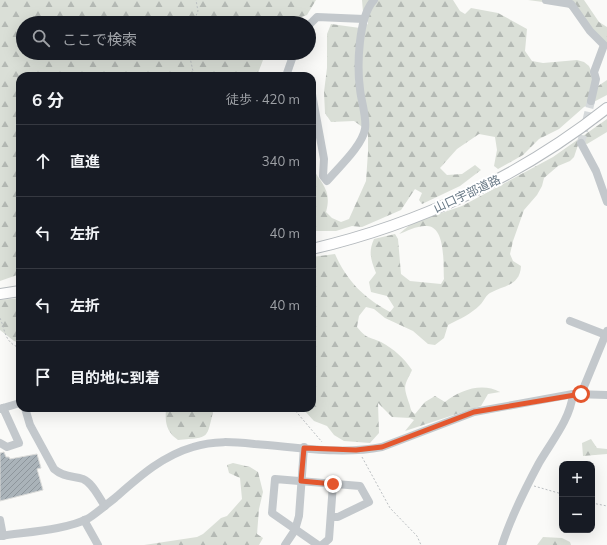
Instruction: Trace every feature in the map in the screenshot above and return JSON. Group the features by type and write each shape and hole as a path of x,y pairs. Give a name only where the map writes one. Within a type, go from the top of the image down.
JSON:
{"main road":[{"name":"山口宇部道路","path":"316,248 397,224 458,199 545,152 607,108"},
{"path":"0,294 16,292"}],"street":[{"path":"316,116 324,159 323,176 327,181 356,146 364,134 366,127 359,74 364,19 369,6 374,0"},
{"path":"546,0 562,1 570,4 594,37 604,45 594,72 596,79 591,101"},
{"path":"316,18 364,19"},
{"path":"287,72 292,60"},
{"path":"581,143 596,171 607,202"},
{"path":"502,545 528,484 566,418 606,333 570,321"},
{"path":"0,520 2,536 65,525 84,520 105,506 158,462 193,446 217,442 228,442 304,448 356,450 382,447 474,412 577,394 607,395"},
{"path":"0,443 7,447 19,443 2,408 16,404"},
{"path":"26,412 30,425 54,469 60,474 84,479 90,483 105,506"},
{"path":"285,545 295,530 299,516 304,448"},
{"path":"318,545 272,513 275,479 360,486 369,502 338,517 331,518"},
{"path":"322,545 329,538 333,484"},
{"path":"84,520 98,545"}],"path":[{"path":"196,0 198,11 196,16"},
{"path":"191,60 193,72"},
{"path":"0,318 9,342 11,345 16,347"},
{"path":"296,412 324,445 335,449"},
{"path":"356,450 365,460 390,508 417,536 421,545"},
{"path":"528,484 559,493"},
{"path":"595,504 607,506"}],"green space":[{"path":"0,0 316,0 307,15 304,16 16,16 16,60 263,60 258,72 16,72 16,275 0,281"},
{"path":"362,0 453,0 460,11 465,14 471,8 498,13 527,29 525,51 532,61 543,63 577,60 584,62 589,66 598,86 607,80 607,95 584,107 559,129 539,139 523,155 498,169 494,166 497,150 495,137 479,134 457,149 440,168 447,175 462,174 475,165 481,170 460,186 422,204 419,200 422,193 415,189 401,210 362,227 352,226 336,231 316,231 316,173 327,193 328,204 326,212 332,218 341,222 349,219 366,181 368,131 354,121 331,122 325,113 324,92 327,68 327,34 331,24 360,28 368,24 368,18 363,12"},
{"path":"528,0 584,0 599,22 607,27 607,46 575,13 565,5"},
{"path":"607,119 607,132 587,144 579,142 574,157 570,161 558,166 544,178 537,195 524,210 510,254 513,261 521,266 518,278 510,284 489,294 473,311 448,325 444,338 435,345 428,344 413,331 385,318 374,309 366,307 359,316 357,327 366,336 381,342 394,351 412,370 405,389 412,412 415,414 425,402 435,396 445,402 457,394 471,389 486,388 500,392 488,394 481,406 405,431 414,420 410,418 392,417 378,403 379,433 370,443 344,441 334,435 327,426 314,421 306,412 316,412 316,256 335,254 345,272 357,288 372,301 390,312 394,307 387,296 371,292 369,282 376,273 371,256 371,248 374,239 395,234 398,239 401,274 410,281 441,284 444,279 443,256 438,233 433,228 420,226 399,234 412,223 462,206 553,157"},
{"path":"16,298 16,342 0,330 0,300"},
{"path":"166,412 213,412 208,431 202,437 196,438 178,440 169,430"},
{"path":"591,439 597,448 607,449 607,454 583,456 582,443"},
{"path":"233,463 250,467 258,472 263,492 259,509 257,534 263,538 259,545 144,545 197,537 203,534 221,518 227,516 242,499 240,478 229,473 227,465"},
{"path":"543,537 562,538 570,542 571,545 537,545"}],"building":[{"path":"4,452 6,457 9,457 10,459 37,454 41,468 37,469 43,490 0,501 0,453"}],"tunnel":[{"path":"581,143 591,101"}],"route":[{"path":"333,484 301,481 304,448 356,450 382,447 474,412 572,394 581,394"}]}
